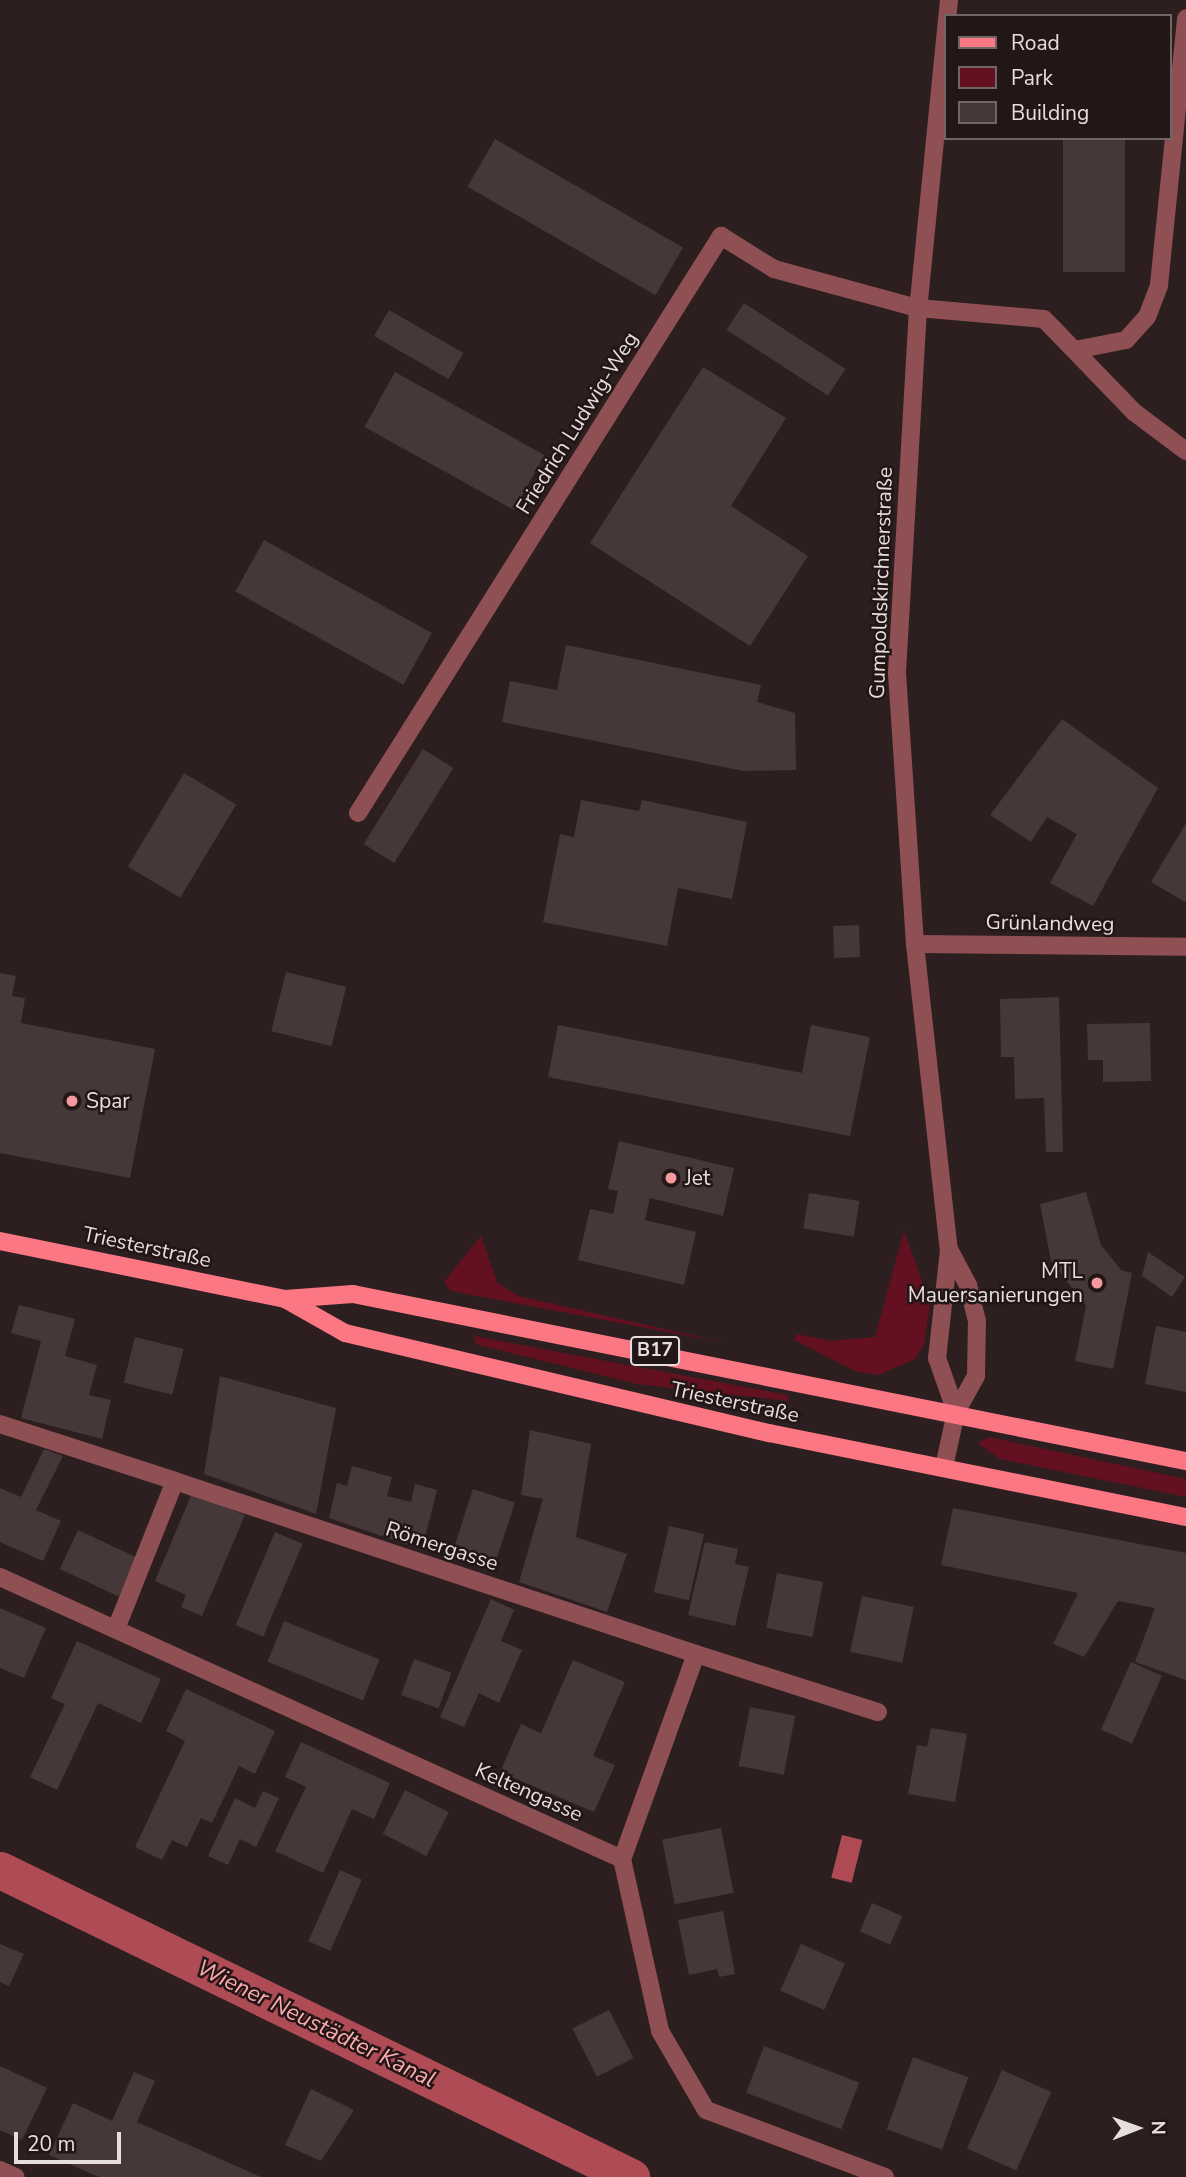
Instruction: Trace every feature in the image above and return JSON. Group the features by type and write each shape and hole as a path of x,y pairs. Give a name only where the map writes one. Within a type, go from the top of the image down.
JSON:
{"main road":[{"name":"Triesterstraße","path":"0,1241 285,1299 353,1294 956,1412 1186,1461"},
{"name":"Triesterstraße","path":"285,1299 345,1333 944,1467 1186,1517"}],"street":[{"path":"1074,350 1126,340 1147,317 1159,285 1180,117 1186,18"},
{"name":"Gumpoldskirchnerstraße","path":"944,50 918,308 897,673 915,944 949,1251 937,1358 956,1412"},
{"name":"Friedrich Ludwig-Weg","path":"358,813 721,236 774,269 918,308"},
{"path":"918,308 1044,319 1134,412 1186,451"},
{"name":"Grünlandweg","path":"915,944 1186,947"},
{"name":"Gumpoldskirchnerstraße","path":"944,1467 956,1412 976,1376 977,1321 968,1285 949,1251"},
{"name":"Römergasse","path":"0,1424 878,1712"},
{"path":"116,1629 175,1481"},
{"name":"Keltengasse","path":"0,1577 622,1859"},
{"path":"696,1654 622,1859 660,2031 706,2110 885,2177"},
{"path":"0,2170 16,2177"}],"green space":[{"path":"904,1231 930,1303 924,1345 915,1359 878,1375 855,1371 794,1340 796,1334 831,1341 875,1337"},
{"path":"481,1236 497,1282 518,1296 726,1343 451,1291 444,1282"},
{"path":"474,1336 788,1395 788,1401 637,1384 475,1344"},
{"path":"989,1437 1186,1479 1186,1497 1000,1459 978,1443"}],"shaded area":[{"path":"842,1835 862,1840 852,1883 831,1878"}],"building":[{"path":"495,139 683,248 655,295 468,187"},
{"path":"1063,140 1125,140 1125,272 1063,272"},
{"path":"744,303 845,369 828,396 727,330"},
{"path":"389,310 463,353 448,379 374,336"},
{"path":"703,367 786,418 731,506 808,556 750,646 590,543"},
{"path":"395,372 545,455 514,510 364,427"},
{"path":"264,540 432,633 403,685 235,592"},
{"path":"566,645 761,685 757,702 795,713 796,770 743,771 502,722 510,681 557,690"},
{"path":"1062,719 1158,788 1093,906 1050,883 1077,834 1047,817 1031,842 990,815"},
{"path":"423,749 454,768 394,863 364,844"},
{"path":"184,773 236,804 180,898 128,866"},
{"path":"581,800 639,811 642,800 747,822 732,899 678,888 667,946 543,922 560,834 574,837"},
{"path":"1186,823 1186,900 1185,902 1151,882"},
{"path":"859,925 860,957 834,958 833,926"},
{"path":"286,972 346,987 331,1046 271,1031"},
{"name":"Spar","path":"0,973 16,976 12,996 25,998 21,1023 155,1049 130,1178 0,1153"},
{"path":"1059,997 1063,1152 1046,1152 1044,1098 1015,1099 1014,1057 1001,1057 1000,999"},
{"path":"1150,1023 1151,1081 1103,1082 1103,1060 1088,1060 1087,1024"},
{"path":"558,1025 802,1073 811,1025 870,1037 850,1136 548,1077"},
{"path":"619,1141 734,1168 723,1216 650,1198 645,1220 696,1232 684,1285 578,1260 590,1209 613,1214 618,1191 608,1189"},
{"name":"MTL Mauersanierungen","path":"1086,1192 1101,1245 1121,1270 1132,1273 1113,1369 1075,1361 1086,1306 1051,1261 1040,1204"},
{"path":"809,1193 859,1201 854,1237 803,1229"},
{"path":"1148,1252 1185,1277 1172,1297 1142,1276"},
{"path":"19,1305 75,1319 65,1356 97,1365 89,1395 111,1400 102,1439 21,1418 41,1341 11,1333"},
{"path":"1156,1326 1186,1332 1186,1392 1145,1384"},
{"path":"135,1337 184,1349 172,1395 124,1383"},
{"path":"220,1376 336,1408 316,1514 204,1474"},
{"path":"530,1430 591,1444 576,1537 627,1554 607,1612 519,1582 543,1499 521,1495"},
{"path":"44,1449 63,1456 36,1510 61,1521 43,1561 0,1542 0,1488 21,1497"},
{"path":"352,1466 392,1477 387,1496 411,1502 415,1484 437,1490 422,1550 329,1518 337,1483 347,1486"},
{"path":"473,1489 515,1503 493,1571 451,1557"},
{"path":"192,1493 245,1515 202,1616 181,1607 186,1595 155,1581"},
{"path":"953,1508 1186,1553 1186,1680 1135,1662 1155,1608 1118,1601 1084,1657 1053,1644 1078,1593 941,1565"},
{"path":"669,1526 704,1534 689,1600 654,1592"},
{"path":"78,1530 137,1557 119,1596 60,1569"},
{"path":"275,1532 303,1544 263,1637 236,1625"},
{"path":"705,1542 738,1549 735,1564 749,1567 735,1626 688,1615"},
{"path":"777,1573 823,1582 812,1637 766,1628"},
{"path":"862,1596 914,1607 902,1663 850,1652"},
{"path":"491,1599 514,1610 501,1641 522,1650 499,1703 479,1693 464,1727 440,1717"},
{"path":"0,1608 46,1628 24,1678 0,1668"},
{"path":"284,1621 379,1660 363,1700 268,1662"},
{"path":"77,1641 161,1679 141,1723 98,1703 57,1790 30,1777 65,1704 51,1698"},
{"path":"414,1659 452,1673 439,1708 401,1695"},
{"path":"573,1660 625,1682 593,1756 615,1765 594,1812 500,1772 521,1724 541,1733"},
{"path":"1131,1662 1162,1676 1132,1743 1101,1730"},
{"path":"186,1689 275,1731 255,1774 239,1766 212,1823 201,1818 187,1847 172,1840 162,1860 135,1847 185,1741 166,1731"},
{"path":"750,1707 795,1716 784,1775 739,1766"},
{"path":"931,1728 967,1734 955,1802 908,1794 917,1745 927,1747"},
{"path":"301,1742 390,1783 374,1819 352,1809 323,1873 275,1851 306,1787 285,1777"},
{"path":"405,1790 449,1812 426,1856 383,1834"},
{"path":"263,1791 279,1798 256,1847 240,1839 228,1865 208,1856 235,1798 255,1808"},
{"path":"721,1828 734,1893 675,1904 662,1839"},
{"path":"340,1870 362,1880 330,1951 308,1941"},
{"path":"872,1903 902,1916 890,1944 860,1932"},
{"path":"723,1911 735,1974 719,1977 717,1969 689,1975 678,1920"},
{"path":"0,1944 24,1954 9,1986 0,1982"},
{"path":"801,1944 845,1964 824,2010 780,1991"},
{"path":"609,2010 634,2058 597,2077 572,2029"},
{"path":"764,2046 859,2083 841,2129 746,2093"},
{"path":"913,2057 968,2077 942,2150 887,2129"},
{"path":"0,2066 47,2088 22,2140 0,2130"},
{"path":"1002,2070 1051,2092 1016,2171 967,2149"},
{"path":"134,2072 155,2081 137,2122 261,2177 99,2177 49,2155 73,2103 112,2121"},
{"path":"311,2089 354,2110 321,2161 285,2145"}],"waterway":[{"name":"Wiener Neustädter Kanal","path":"0,1870 631,2177"}],"place":[{"name":"Spar","path":"72,1101"},
{"name":"Jet","path":"671,1178"},
{"name":"MTL Mauersanierungen","path":"1097,1283"}]}
